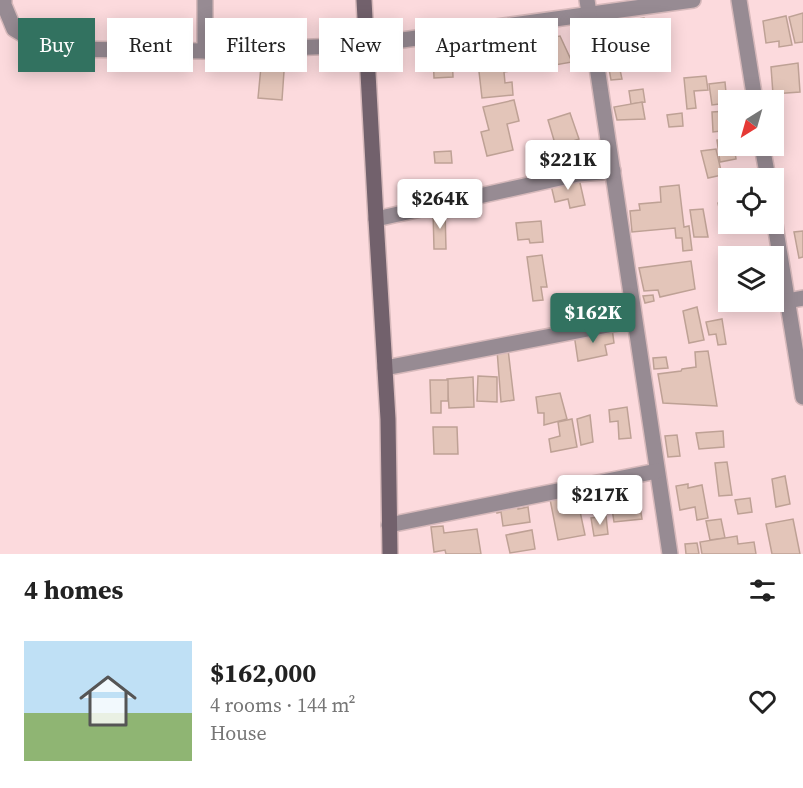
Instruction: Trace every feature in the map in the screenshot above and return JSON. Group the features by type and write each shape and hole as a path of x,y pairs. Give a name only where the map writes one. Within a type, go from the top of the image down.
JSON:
{"street":[{"path":"4,0 4,6 14,29 36,42 64,49 205,51"},
{"path":"205,0 205,18"},
{"path":"364,0 365,18"},
{"path":"403,39 588,7 693,0"},
{"path":"739,0 753,90"},
{"path":"588,7 670,554"},
{"path":"368,72 388,419 390,554"},
{"path":"376,219 578,174 613,171"},
{"path":"777,234 803,397"},
{"path":"787,301 803,298"},
{"path":"385,368 634,320"},
{"path":"389,525 657,471"}],"building":[{"path":"803,13 803,42 795,43 789,17"},
{"path":"786,16 792,45 779,47 779,41 766,43 763,21"},
{"path":"558,36 560,36 570,62 558,64"},
{"path":"798,63 800,92 784,93 784,90 773,90 771,67"},
{"path":"260,72 284,72 282,100 258,98"},
{"path":"434,72 453,72 453,77 434,78"},
{"path":"479,72 504,72 505,83 512,82 513,95 482,98"},
{"path":"610,72 620,72 622,79 611,80"},
{"path":"706,76 708,90 694,91 696,108 687,109 684,78"},
{"path":"725,82 726,90 718,90 718,104 712,105 709,84"},
{"path":"643,89 645,102 631,104 629,91"},
{"path":"514,100 519,121 507,124 513,150 487,156 481,132 489,130 483,107"},
{"path":"642,102 645,119 617,120 614,107"},
{"path":"712,112 718,112 718,131 713,132"},
{"path":"570,113 579,139 556,147 548,120"},
{"path":"682,113 683,126 669,127 667,115"},
{"path":"716,149 720,168 718,168 718,176 708,178 701,151"},
{"path":"451,151 452,163 435,163 434,152"},
{"path":"719,156 736,156 736,159 720,162"},
{"path":"578,174 585,205 570,208 568,199 555,202 550,181"},
{"path":"679,185 684,227 689,226 692,250 683,251 682,238 676,238 675,228 632,232 630,211 640,210 639,204 661,202 660,187"},
{"path":"703,209 708,237 694,237 690,210"},
{"path":"433,210 445,210 446,249 434,249"},
{"path":"541,221 543,242 530,243 529,239 518,240 516,223"},
{"path":"803,231 803,257 799,258 794,232"},
{"path":"542,255 547,287 541,287 543,300 533,301 527,257"},
{"path":"691,261 695,289 660,297 658,290 644,291 639,268"},
{"path":"653,295 654,301 645,303 643,296"},
{"path":"697,307 704,340 689,343 683,311"},
{"path":"722,319 726,344 718,345 716,334 709,335 706,322"},
{"path":"612,328 614,343 605,345 607,355 578,361 574,334"},
{"path":"508,349 514,400 501,402 497,350"},
{"path":"708,351 717,406 663,403 658,374 696,367 695,352"},
{"path":"666,357 668,368 654,369 653,358"},
{"path":"478,376 497,377 497,402 477,401"},
{"path":"473,377 474,407 449,408 447,379"},
{"path":"430,380 448,380 448,401 441,401 441,413 431,413"},
{"path":"560,393 567,419 544,425 544,413 538,413 536,397"},
{"path":"627,407 631,438 619,439 618,421 610,422 609,410"},
{"path":"590,415 593,442 581,445 577,419"},
{"path":"572,419 577,447 551,452 549,439 560,436 558,422"},
{"path":"433,427 457,427 458,454 434,454"},
{"path":"723,431 724,447 699,449 696,433"},
{"path":"677,435 680,456 668,457 665,436"},
{"path":"727,462 732,495 719,496 715,463"},
{"path":"785,476 790,504 776,507 772,479"},
{"path":"688,484 688,488 702,485 708,518 697,520 695,507 680,510 676,486"},
{"path":"570,490 571,498 577,497 585,535 558,540 549,494"},
{"path":"623,490 625,495 638,494 642,519 614,522 610,495"},
{"path":"750,498 752,512 738,514 735,500"},
{"path":"517,502 518,509 528,507 530,522 503,526 501,512 497,513 495,505"},
{"path":"606,516 608,534 594,536 591,518"},
{"path":"721,519 725,538 710,540 706,521"},
{"path":"793,519 800,554 772,554 766,524"},
{"path":"443,526 444,533 477,529 481,554 446,554 445,550 434,552 431,527"},
{"path":"532,530 535,549 510,553 506,535"},
{"path":"737,536 738,544 754,542 756,554 702,554 700,542"},
{"path":"697,543 699,554 686,554 685,544"}]}
